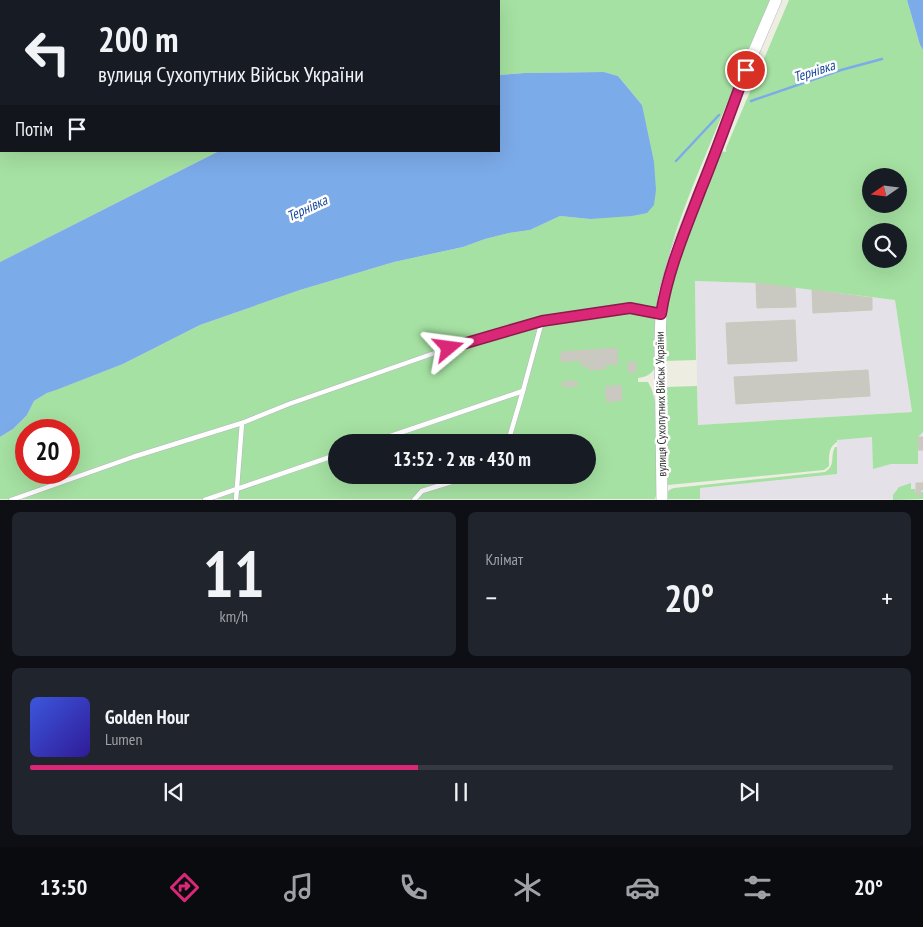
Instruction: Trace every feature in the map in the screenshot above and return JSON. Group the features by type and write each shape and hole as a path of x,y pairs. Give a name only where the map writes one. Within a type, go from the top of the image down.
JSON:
{"street":[{"name":"вулиця Сухопутних Військ України","path":"662,500 660,342 664,293 677,249 746,70 776,0"}],"lane":[{"path":"11,500 242,423 290,404 449,348 542,321 630,308 661,314"},
{"path":"510,434 542,321"},
{"path":"397,434 523,391"},
{"path":"236,500 242,423"},
{"path":"205,500 328,458"},
{"path":"414,500 422,491 445,484"}],"shaded area":[{"path":"695,281 756,283 895,300 912,412 698,425"},
{"path":"923,424 923,499 700,499 700,488 837,474 837,440"}],"green space":[{"path":"500,0 770,0 702,164 671,246 657,310 632,307 656,316 655,368 648,375 638,378 638,382 648,382 655,402 658,490 655,499 0,499 0,437 15,427 15,484 80,484 80,419 23,419 34,401 47,393 123,364 200,325 300,290 394,262 463,247 509,233 530,230 560,216 590,219 642,105 618,76 604,72 500,75"},
{"path":"789,0 907,0 923,50 923,432 918,437 918,464 891,464 873,469 872,437 837,440 831,449 829,466 824,470 667,484 666,387 697,386 698,425 912,412 895,300 756,283 695,281 696,360 664,361 662,342 671,280 720,151 726,152 726,148"},
{"path":"0,152 217,152 0,262"},
{"path":"835,447 837,447 837,474 700,488 700,499 666,499 668,492 674,488 825,472 832,464"},
{"path":"911,483 911,489 915,489 916,495 921,495 921,492 923,492 923,499 893,500 893,495 899,487"}],"water":[{"path":"907,0 923,0 923,50 920,45"},
{"path":"604,72 618,76 642,105 654,162 656,190 654,205 647,213 590,219 560,216 530,230 509,233 463,247 394,262 300,290 200,325 123,364 47,393 34,401 23,419 15,419 15,427 13,429 0,437 0,262 217,152 500,152 500,75"}],"building":[{"path":"756,283 795,288 796,307 757,308"},
{"path":"812,290 872,298 872,310 813,313"},
{"path":"795,320 797,361 728,364 726,323"},
{"path":"617,348 618,364 605,365 605,369 589,370 588,366 581,366 581,360 561,362 561,352"},
{"path":"628,362 636,362 636,372 629,373"},
{"path":"868,370 870,396 736,404 734,377"},
{"path":"577,381 577,386 563,387 563,382"},
{"path":"621,385 622,400 607,402 605,387"},
{"path":"918,437 923,437 923,450 918,450"},
{"path":"916,483 923,483 923,490 920,490 921,495 916,495"}],"waterway":[{"name":"Тернівка","path":"751,101 841,70 882,59"},
{"name":"Тернівка","path":"676,161 719,115"}],"route":[{"path":"449,348 542,321 630,308 661,314 664,293 677,249 746,70"}]}
